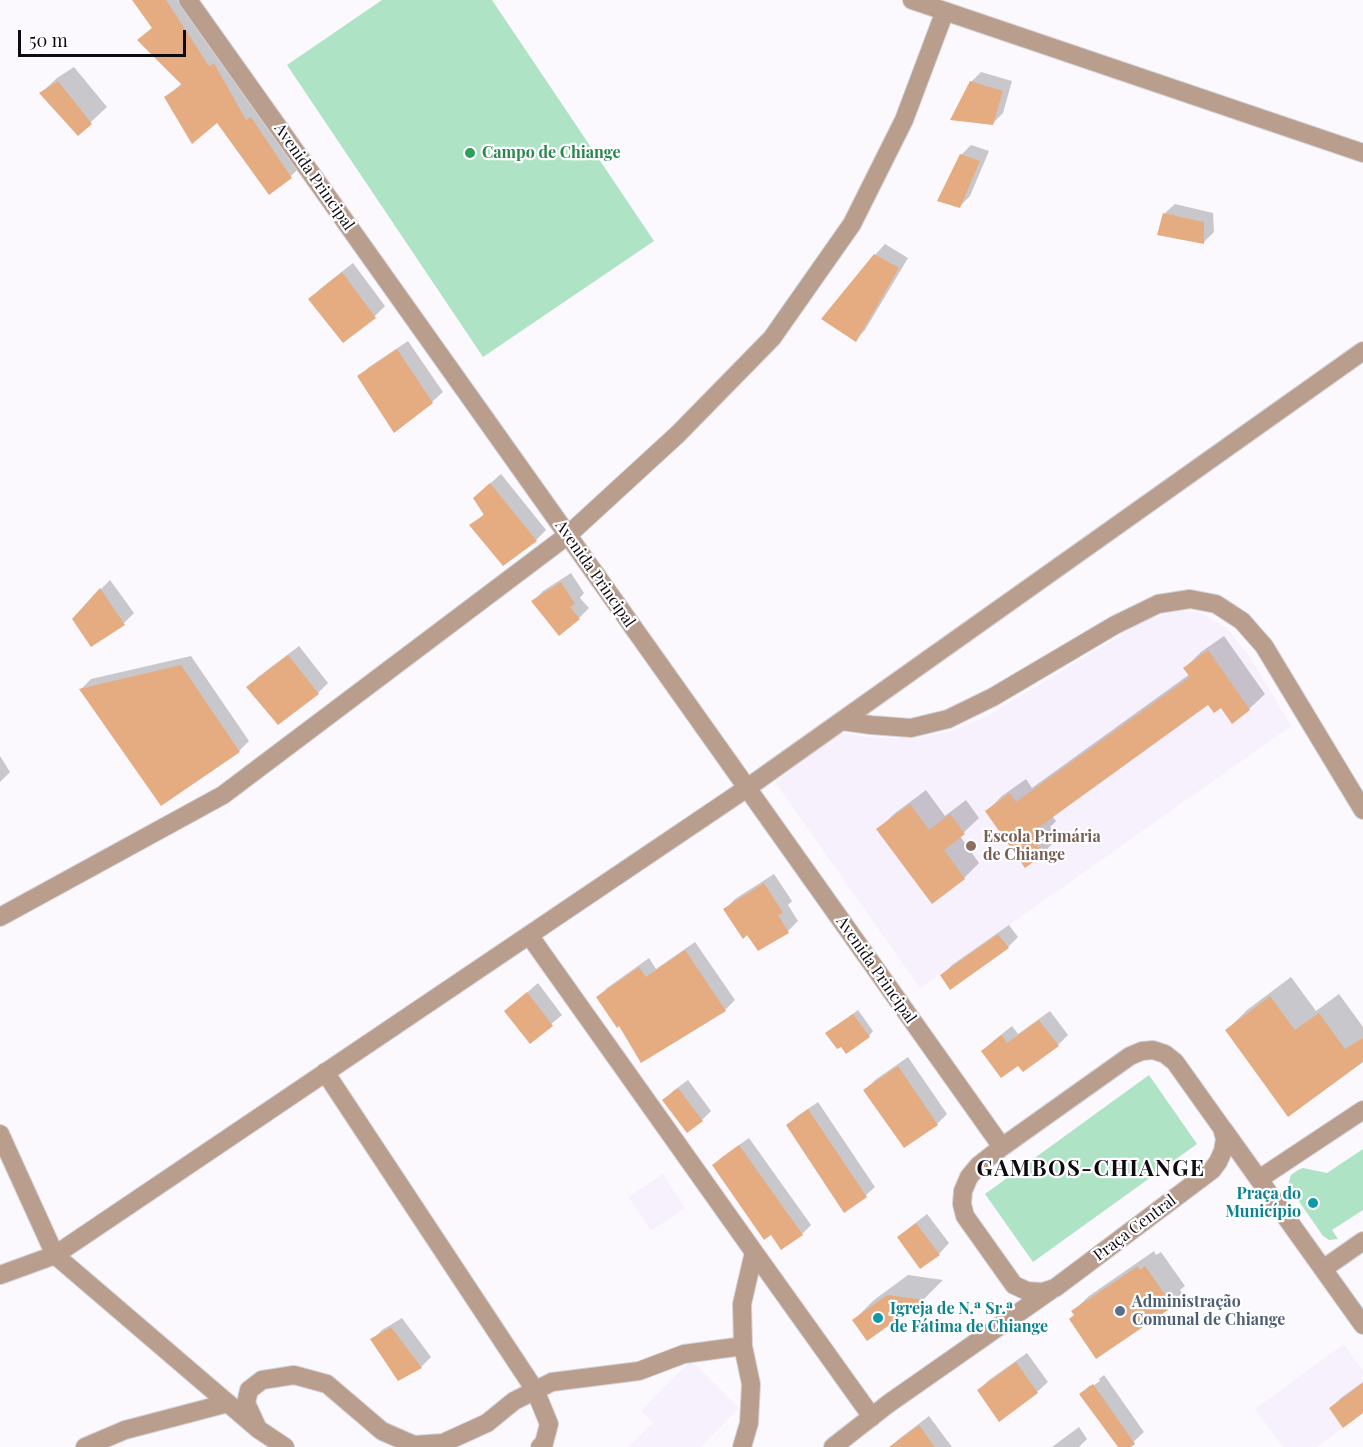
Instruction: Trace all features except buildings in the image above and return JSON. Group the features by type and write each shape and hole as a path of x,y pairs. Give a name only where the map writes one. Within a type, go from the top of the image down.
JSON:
{"street":[{"name":"Avenida Principal","path":"188,0 1002,1147"},
{"path":"912,0 1363,153"},
{"path":"0,917 223,795 568,536 678,434 772,338 852,224 904,120 945,11"},
{"path":"0,1275 55,1255 747,788 1363,351"},
{"path":"842,721 911,728 948,719 993,697 1115,625 1158,604 1190,599 1216,604 1242,621 1264,646 1363,810"},
{"path":"529,935 872,1416"},
{"path":"1055,1288 1042,1292 1027,1291 1014,1285 965,1216 962,1204 963,1191 969,1177 979,1165 1002,1147 1130,1056 1142,1051 1153,1050 1165,1054 1174,1062 1363,1325"},
{"path":"325,1072 535,1390 549,1424 544,1443 540,1447"},
{"path":"1259,1179 1363,1110"},
{"name":"Praça Central","path":"833,1447 888,1404 1055,1288 1212,1170 1223,1151 1225,1139 1222,1128"},
{"path":"0,1134 55,1255 258,1429 285,1447"},
{"path":"1323,1269 1363,1241"},
{"path":"742,1447 749,1423 752,1383 743,1346 742,1304 754,1252"},
{"path":"258,1429 246,1403 249,1390 262,1380 294,1375 327,1384 382,1431 414,1444 443,1443 487,1423 514,1401 552,1382 639,1371 684,1354 743,1346"},
{"path":"85,1447 125,1430 228,1403"}],"shaded area":[{"name":"Escola Primária de Chiange","path":"1177,611 1201,613 1227,628 1250,657 1291,726 920,988 775,782 840,733 879,738 915,738 953,731 989,715 1146,620"},
{"path":"663,1174 685,1208 651,1231 629,1197"},
{"path":"1344,1344 1363,1371 1363,1413 1317,1447 1283,1447 1255,1409"},
{"path":"691,1360 739,1408 701,1447 628,1447 653,1423 641,1411"}],"green space":[{"name":"Campo de Chiange","path":"382,0 492,0 654,241 483,357 287,65"},
{"path":"1149,1075 1197,1144 1033,1262 985,1194"},
{"path":"1363,1149 1363,1210 1332,1230 1338,1239 1329,1240 1323,1236 1289,1187 1291,1175 1303,1168 1327,1173"}],"place":[{"name":"Campo de Chiange","path":"470,153"},
{"name":"Escola Primária de Chiange","path":"971,846"},
{"name":"Praça do Município","path":"1313,1203"},
{"name":"Administração Comunal de Chiange","path":"1120,1311"},
{"name":"Igreja de N.ª Sr.ª de Fátima de Chiange","path":"878,1318"}],"district":[{"name":"GAMBOS-CHIANGE","path":"1091,1169"}]}
